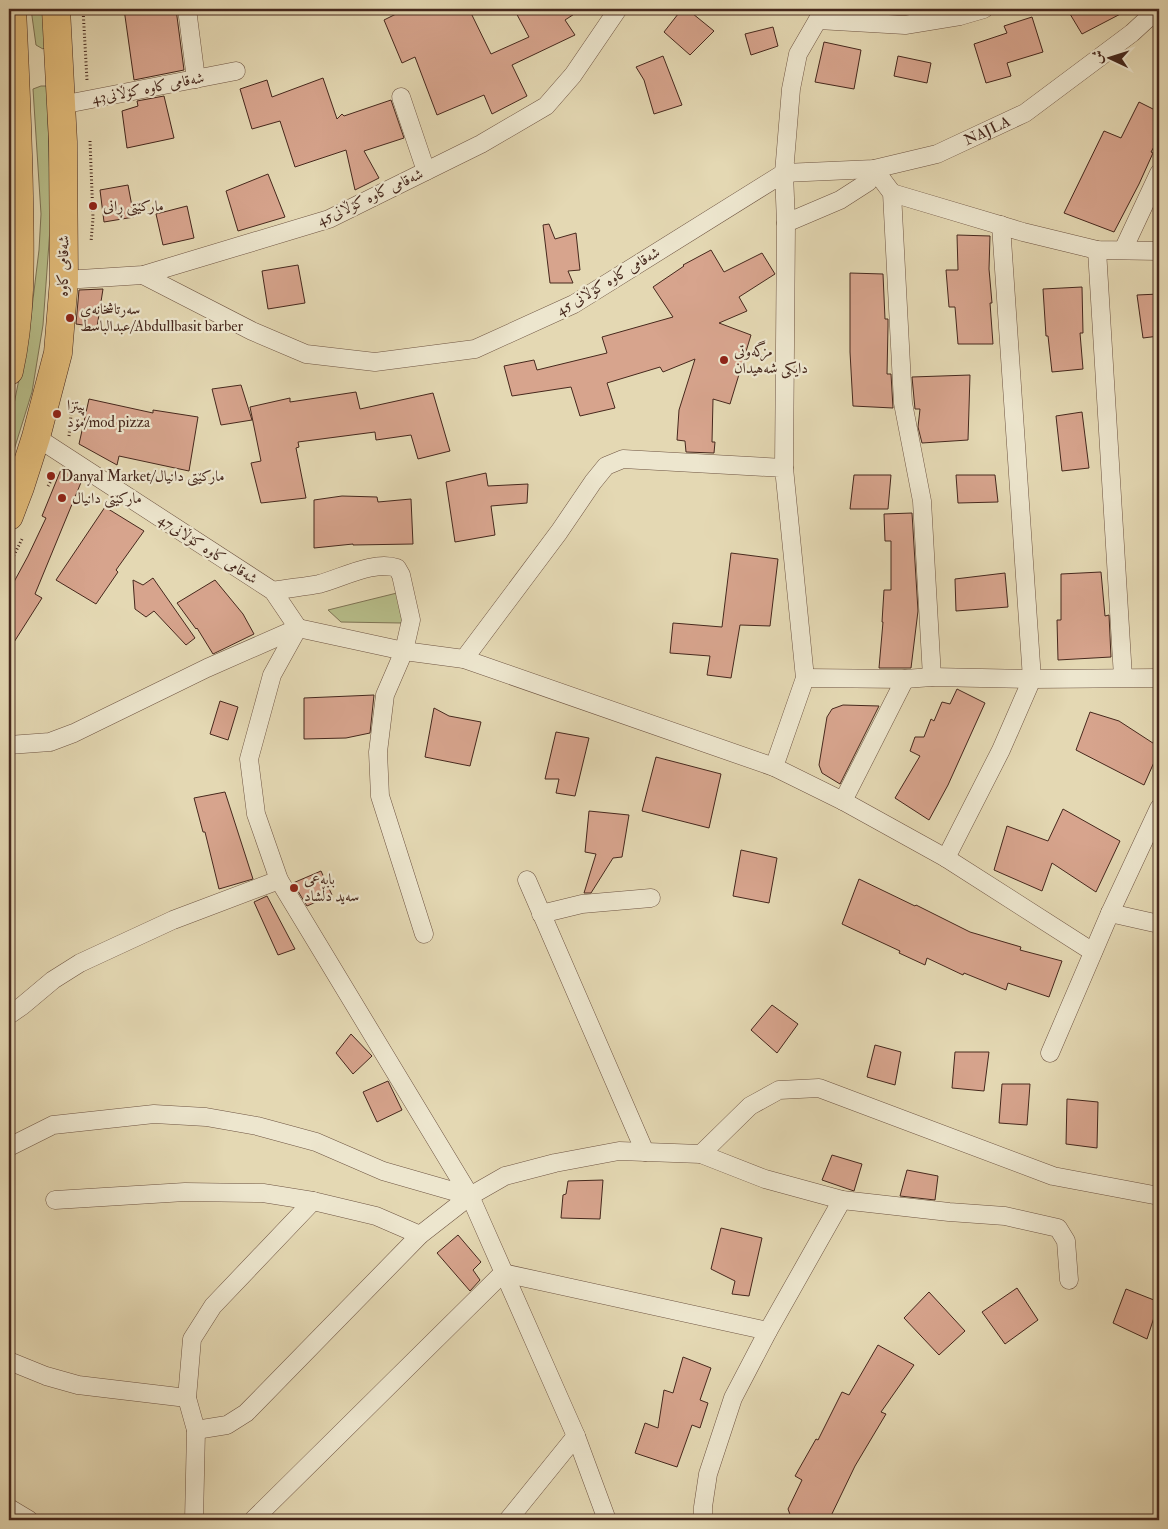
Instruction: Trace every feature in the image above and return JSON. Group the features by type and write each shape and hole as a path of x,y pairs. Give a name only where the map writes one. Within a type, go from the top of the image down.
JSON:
{"main road":[{"name":"شەقامی کاوە","path":"9,516 36,437 58,353 64,280 61,105 56,9"},
{"path":"9,371 14,346 20,278 14,195 19,144 11,21"},
{"path":"15,60 59,57"}],"street":[{"path":"186,9 196,79"},
{"name":"شەقامی کاوە کۆڵانی45","path":"64,280 143,276 329,219 481,144 546,106 573,75 618,9"},
{"path":"774,767 805,678 784,468 786,223 784,173 791,89 798,54 821,14 905,25 960,16 984,9"},
{"name":"NAJLA","path":"784,173 874,169 937,154 1025,113 1132,33 1158,9"},
{"name":"شەقامی کاوە کۆڵانی43","path":"61,105 236,71"},
{"path":"401,97 426,171"},
{"path":"786,223 840,200 868,182 874,169 892,193 903,403 922,501 932,677"},
{"name":"شەقامی کاوە کۆڵانی 45","path":"143,276 252,331 306,354 375,362 475,348 574,304 784,173"},
{"path":"1123,250 1159,173"},
{"path":"892,193 1024,232 1097,250 1159,251"},
{"path":"946,858 1001,750 1032,679 1002,225"},
{"path":"1097,250 1123,677"},
{"name":"شەقامی کاوە کۆڵانی47","path":"36,437 273,590 298,628"},
{"path":"464,659 560,532 593,482 606,466 623,460 784,468"},
{"path":"273,590 319,584 379,566 397,568 401,575 411,620 404,651 385,695 378,752 380,796 424,934"},
{"path":"298,628 272,675 249,759 256,814 279,880 470,1196 576,1436 607,1520"},
{"path":"9,745 50,742 74,733 207,668 298,628 404,651 464,659 774,767 843,801 946,858 1093,952"},
{"path":"805,678 1159,678"},
{"path":"843,801 905,679"},
{"path":"1050,1054 1110,913 1159,808"},
{"path":"9,1015 53,980 80,963 173,920 279,880"},
{"path":"527,880 645,1152"},
{"path":"541,914 582,904 651,898"},
{"path":"1110,913 1159,924"},
{"path":"701,1154 750,1106 780,1090 818,1088 1053,1176 1159,1196"},
{"path":"9,1147 53,1125 154,1114 206,1117 258,1126 316,1142 383,1171 470,1196"},
{"path":"196,1430 227,1425 246,1413 420,1235 470,1196 506,1176 555,1163 618,1151 701,1154 765,1178 842,1200 1005,1216 1058,1228 1066,1241 1069,1280"},
{"path":"55,1200 185,1192 263,1193 313,1201 376,1216 420,1235"},
{"path":"703,1520 708,1474 733,1398 768,1331 842,1200"},
{"path":"194,1520 196,1430 187,1398 192,1339 213,1306 313,1201"},
{"path":"503,1272 768,1331"},
{"path":"253,1520 503,1272"},
{"path":"9,1361 46,1376 78,1385 187,1398"},
{"path":"508,1520 576,1436"},
{"path":"9,1508 29,1520"}],"green space":[{"path":"31,9 44,9 47,45 43,49 36,45"},
{"path":"47,86 51,215 43,325 32,392 9,466 9,429 30,324 39,250 41,214 33,89"},
{"path":"401,592 405,614 401,623 341,622 328,610"}],"building":[{"path":"124,9 176,9 184,70 134,80"},
{"path":"406,9 469,9 491,54 529,37 514,9 582,9 565,20 575,35 512,65 527,96 492,114 484,95 437,115 415,57 402,63 384,20"},
{"path":"682,9 687,9 714,31 690,55 664,32"},
{"path":"1067,9 1130,9 1082,34"},
{"path":"1032,17 1043,52 1007,63 1011,76 986,83 974,44 1007,33 1004,26"},
{"path":"773,27 778,46 751,55 745,34"},
{"path":"824,42 861,50 854,89 815,82"},
{"path":"663,56 682,105 654,114 644,80 636,67"},
{"path":"898,56 931,63 927,83 894,76"},
{"path":"323,78 337,119 342,114 344,116 391,100 404,138 364,151 379,178 355,190 346,150 295,167 280,121 252,129 240,89 267,80 272,97"},
{"path":"164,96 174,138 127,148 122,111 138,106 137,101"},
{"path":"1139,102 1159,112 1159,138 1151,152 1153,153 1139,184 1114,232 1064,213 1104,131 1121,138"},
{"path":"268,174 285,217 238,231 226,191"},
{"path":"128,185 134,217 104,222 100,190"},
{"path":"187,206 194,238 163,245 156,214"},
{"path":"549,224 555,239 576,233 580,270 568,271 573,283 550,283 543,225"},
{"path":"957,235 990,236 989,269 993,344 958,344 955,307 949,307 946,270 958,270"},
{"path":"711,250 724,272 762,253 775,274 739,297 747,311 719,323 751,335 730,404 713,399 712,442 715,442 714,453 686,452 685,441 677,440 679,410 695,359 663,372 660,367 607,383 615,408 580,416 571,387 512,396 504,366 534,360 537,370 607,353 602,337 673,317 653,287 683,265"},
{"path":"298,265 305,303 268,309 262,271"},
{"path":"850,273 883,274 885,319 888,319 887,374 891,374 893,408 853,406 850,352"},
{"path":"1082,287 1083,333 1080,333 1083,369 1052,372 1048,336 1046,336 1043,289"},
{"path":"103,289 97,327 76,324 79,290"},
{"path":"1159,294 1159,336 1143,338 1137,295"},
{"path":"970,375 968,440 922,443 918,427 920,409 915,409 912,377"},
{"path":"241,385 252,420 221,425 212,389"},
{"path":"356,392 360,409 433,393 450,451 418,459 411,435 376,440 375,432 298,442 299,447 296,448 306,498 261,503 251,463 261,461 250,407 290,398 290,402"},
{"path":"89,399 153,413 153,410 198,417 189,471 119,456 117,465 79,444"},
{"path":"1082,412 1089,468 1062,471 1056,416"},
{"path":"62,467 82,480 35,594 42,598 9,650 9,591 46,518 42,516"},
{"path":"486,473 488,486 528,484 527,503 491,506 495,535 455,542 446,482"},
{"path":"854,475 891,475 888,509 850,509"},
{"path":"956,475 995,475 998,502 958,503"},
{"path":"342,496 377,497 378,502 411,499 413,544 353,544 314,548 314,500"},
{"path":"105,507 144,531 116,570 118,572 96,604 56,580"},
{"path":"912,513 918,611 911,668 879,668 884,590 891,590 891,541 885,541 884,514"},
{"path":"731,553 778,559 770,626 740,625 731,678 707,675 710,656 670,653 673,623 722,627"},
{"path":"1101,572 1105,616 1109,615 1111,657 1058,660 1057,620 1061,620 1061,574"},
{"path":"1005,573 1008,607 956,611 955,579"},
{"path":"153,578 195,638 186,645 154,611 146,617 135,609 133,580 143,585"},
{"path":"215,580 243,614 254,634 213,654 197,628 177,603"},
{"path":"957,689 985,703 948,785 929,820 895,798 920,756 910,751 915,737 924,737 931,719 934,721 942,702 950,704"},
{"path":"374,695 370,733 346,738 304,739 304,698"},
{"path":"220,701 238,707 228,740 210,734"},
{"path":"843,705 879,706 840,784 822,773 819,765 827,717 832,709"},
{"path":"434,708 449,716 481,722 470,766 425,757"},
{"path":"1090,712 1119,721 1159,747 1144,785 1076,750"},
{"path":"556,732 589,738 575,796 556,793 559,779 545,779"},
{"path":"656,757 721,774 709,828 642,811"},
{"path":"225,792 253,879 219,889 205,832 203,832 194,798"},
{"path":"1063,809 1120,841 1096,892 1052,863 1042,891 994,870 1007,826 1048,841"},
{"path":"589,811 629,815 622,857 613,858 591,893 584,893 596,854 585,852"},
{"path":"741,850 777,858 769,903 733,896"},
{"path":"321,871 332,895 307,906 293,883"},
{"path":"859,879 970,932 1021,947 1020,950 1062,961 1049,997 1008,983 1006,990 964,973 963,975 927,958 925,965 842,924"},
{"path":"267,896 295,949 278,955 254,902"},
{"path":"772,1005 798,1024 777,1053 751,1030"},
{"path":"351,1034 372,1056 353,1074 336,1053"},
{"path":"875,1045 901,1052 895,1085 867,1077"},
{"path":"955,1052 989,1052 984,1091 952,1088"},
{"path":"388,1081 402,1110 377,1122 363,1092"},
{"path":"1002,1084 1030,1084 1027,1125 999,1123"},
{"path":"1067,1099 1098,1102 1097,1148 1066,1144"},
{"path":"832,1155 862,1164 854,1191 822,1180"},
{"path":"907,1170 938,1176 935,1200 900,1196"},
{"path":"603,1180 600,1219 561,1218 563,1195 566,1194 568,1181"},
{"path":"721,1228 762,1238 749,1296 732,1294 735,1281 711,1269"},
{"path":"458,1235 481,1262 473,1270 480,1280 470,1291 437,1253"},
{"path":"1017,1288 1038,1320 1005,1344 982,1312"},
{"path":"1126,1289 1159,1302 1147,1339 1113,1323"},
{"path":"929,1292 965,1331 939,1355 904,1318"},
{"path":"878,1345 914,1365 881,1412 886,1414 855,1466 829,1520 792,1520 788,1509 802,1480 795,1476 816,1439 818,1440 842,1392 849,1395"},
{"path":"683,1357 711,1368 700,1400 708,1403 700,1428 692,1425 677,1467 635,1453 645,1423 658,1428 664,1390 673,1393"}],"place":[{"name":"مارکێتی ڕانی","path":"93,206"},
{"name":"سەرتاشخانەی عبدالباسط/Abdullbasit barber","path":"70,318"},
{"name":"مزگەوتی دایکی شەهیدان","path":"724,360"},
{"name":"پیتزا مۆد/mod pizza","path":"57,414"},
{"name":"Danyal Market/مارکێتی دانیال","path":"51,476"},
{"name":"مارکێتی دانیال","path":"62,498"},
{"name":"بایەعی سەید دڵشاد","path":"294,888"}]}
